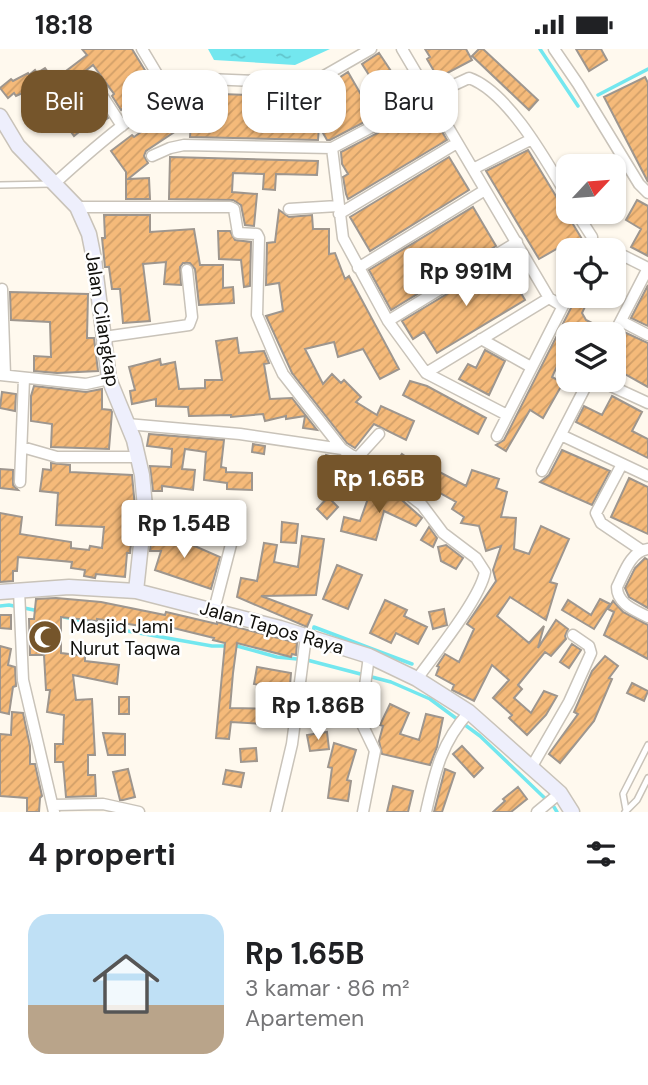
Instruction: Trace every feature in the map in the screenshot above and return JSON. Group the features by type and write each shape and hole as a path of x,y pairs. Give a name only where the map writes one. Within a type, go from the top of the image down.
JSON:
{"main road":[{"name":"Jalan Cilangkap","path":"0,116 18,146 77,207 89,234 108,379 139,457 145,507 136,591"},
{"name":"Jalan Tapos Raya","path":"0,592 19,600 69,587 136,591 306,636 368,668 416,679 467,714 531,768 549,802 572,812"}],"street":[{"path":"142,49 155,70"},
{"path":"228,80 305,83 317,81 370,49"},
{"path":"402,49 415,70"},
{"path":"554,49 639,184 648,193"},
{"path":"458,83 469,78 479,81 491,90 533,139 556,177"},
{"path":"54,184 122,126 108,105"},
{"path":"152,156 184,145 332,148 360,133"},
{"path":"451,133 549,298 556,302"},
{"path":"473,169 533,139"},
{"path":"289,209 339,210 457,143"},
{"path":"332,148 343,237 388,321 426,373 507,415"},
{"path":"358,268 485,190"},
{"path":"77,207 234,209 238,233 257,234 259,237 257,315 283,374 342,449 354,457 359,456 379,434"},
{"path":"388,321 517,242"},
{"path":"626,257 648,268 621,321 648,335"},
{"path":"104,337 190,325 192,317 187,270"},
{"path":"2,289 3,375 86,384 108,379"},
{"path":"426,373 549,298"},
{"path":"498,436 561,308"},
{"path":"481,339 531,367"},
{"path":"20,482 24,378"},
{"path":"542,471 583,392"},
{"path":"624,392 648,403"},
{"path":"127,424 240,434 342,449"},
{"path":"561,435 648,476"},
{"path":"22,447 57,457 139,457"},
{"path":"359,456 422,505 443,533 476,558 485,572 483,582 447,638 416,679"},
{"path":"622,464 596,513 601,523 644,549 634,555 617,587 617,593 628,606 648,617"},
{"path":"214,610 236,526"},
{"path":"19,600 23,680 54,808 103,804 139,812"},
{"path":"531,768 569,702 591,653 589,646 573,635"},
{"path":"276,812 292,744 306,636"},
{"path":"363,812 375,751 362,723 368,668"},
{"path":"426,812 437,764 444,747 467,714"}],"lane":[{"path":"0,185 54,184"},
{"path":"625,811 623,794 648,745"},
{"path":"625,811 637,800 648,778"}],"water":[{"path":"208,49 330,49 295,65 214,60"}],"building":[{"path":"82,49 132,49 145,70 122,70 121,110 108,86 108,70 97,70 93,65 87,70 67,70 87,55"},
{"path":"425,49 466,49 472,60 453,70 433,70 427,59 430,57"},
{"path":"479,49 483,49 538,100 529,110 472,56"},
{"path":"576,49 601,49 607,60 589,71"},
{"path":"379,53 390,70 366,70 362,64"},
{"path":"348,72 360,93 360,124 346,132"},
{"path":"21,77 21,94 16,96 14,93 8,98 0,88 11,79 13,81"},
{"path":"645,77 648,83 648,182 604,97"},
{"path":"228,94 242,95 242,133 318,133 318,140 190,137 190,133 228,133"},
{"path":"140,133 173,133 146,151 144,156 148,163 128,179 149,178 150,199 126,199 126,172 111,151 132,135 134,137"},
{"path":"323,133 343,133 330,140 327,140"},
{"path":"377,133 443,133 447,140 348,199 343,177 348,174 342,164 341,152"},
{"path":"528,150 556,196 556,224 573,224 581,238 556,238 556,249 539,259 486,171"},
{"path":"170,157 318,161 317,175 276,174 275,190 263,189 264,174 233,173 232,192 257,194 254,226 245,225 241,205 233,200 169,199"},
{"path":"449,157 469,190 370,251 350,217"},
{"path":"637,200 648,206 648,256 631,247 641,229 626,220"},
{"path":"473,207 496,246 391,310 369,270"},
{"path":"279,210 289,217 312,215 313,229 329,229 329,254 335,253 345,279 349,276 399,369 380,379 363,349 338,357 334,342 305,349 323,384 332,374 341,383 344,380 361,397 356,402 377,415 381,406 414,421 406,440 374,424 355,448 347,443 292,373 266,316 283,311 279,283 266,285 267,243 275,242"},
{"path":"104,215 150,215 150,232 194,229 200,265 223,265 223,288 233,287 234,303 199,305 195,269 190,263 183,263 180,267 181,285 164,284 166,262 143,264 150,321 123,323 120,289 112,289 109,267 105,267 102,238 105,238"},
{"path":"218,231 230,231 235,240 251,242 250,286 244,287 241,260 219,259"},
{"path":"502,261 525,300 437,353 424,332 413,339 402,321"},
{"path":"648,285 648,326 631,318"},
{"path":"10,292 88,294 87,338 94,338 98,371 34,371 34,356 51,357 50,322 11,320"},
{"path":"571,308 584,308 582,313 590,322 564,322"},
{"path":"626,333 648,343 648,387 626,375"},
{"path":"556,337 556,368 552,377 556,379 558,392 543,418 530,410 506,451 496,445 504,440"},
{"path":"237,338 239,353 264,351 269,363 264,364 270,399 292,398 317,430 303,428 305,416 286,419 286,416 265,421 263,414 231,417 189,416 188,407 156,406 156,399 132,404 130,391 135,390 129,367 160,359 161,365 175,362 179,389 205,388 205,380 222,380 216,341"},
{"path":"485,350 505,361 489,395 459,379 468,364 476,368"},
{"path":"410,381 427,386 486,418 478,434 403,395"},
{"path":"34,386 86,392 102,389 102,409 112,412 109,449 51,447 52,424 31,421 31,396"},
{"path":"2,392 16,394 15,411 0,408"},
{"path":"612,396 642,412 632,431 648,439 648,458 576,422 584,406 602,415"},
{"path":"149,434 224,440 221,467 226,468 226,472 252,473 252,490 227,489 227,483 204,480 206,452 185,449 182,469 195,470 193,490 162,486 162,491 153,491 150,466 171,467 172,449 147,446"},
{"path":"253,444 265,446 264,454 252,452"},
{"path":"562,450 610,471 592,505 540,482 549,475"},
{"path":"402,454 431,474 434,469 466,486 472,470 499,479 496,488 507,492 501,517 516,518 514,549 529,554 541,526 569,539 550,582 557,584 546,620 510,597 497,616 529,643 544,626 538,648 556,620 568,629 566,639 551,656 545,652 518,685 522,689 514,698 531,713 544,691 557,696 546,715 527,735 509,718 512,715 493,698 509,680 492,665 474,701 452,690 454,685 436,675 437,666 445,654 459,662 474,629 467,624 496,581 493,570 501,546 486,551 479,526 461,523 464,517 452,509 456,502 392,468"},
{"path":"326,455 345,461 339,477 320,470"},
{"path":"51,463 70,465 70,472 132,475 135,507 125,577 96,574 95,578 84,576 85,570 71,568 72,562 18,557 13,581 0,582 0,513 22,517 20,534 71,542 71,548 102,548 104,527 56,525 58,493 40,491 43,469 51,470"},
{"path":"0,469 13,470 13,485 18,490 0,488"},
{"path":"629,478 648,487 648,534 611,517"},
{"path":"371,490 390,496 391,493 395,494 422,518 416,526 384,511 376,540 341,531 344,517 360,521"},
{"path":"328,497 338,507 327,519 317,509"},
{"path":"173,513 230,520 225,536 171,534"},
{"path":"282,522 298,524 296,543 281,542"},
{"path":"429,527 437,538 433,547 421,540"},
{"path":"152,533 165,533 220,557 211,589 155,570 161,551 150,551"},
{"path":"302,536 324,539 316,595 261,596 312,615 307,627 237,597 241,578 257,581 264,543 277,545 274,562 298,567"},
{"path":"446,545 463,558 456,569 441,561 438,547"},
{"path":"645,558 648,560 648,608 629,597 625,588 635,568"},
{"path":"337,565 362,575 348,609 323,599"},
{"path":"36,599 101,602 165,615 166,612 297,643 296,655 292,654 291,657 237,643 233,673 230,708 272,709 277,707 277,688 254,684 257,667 291,673 287,721 269,719 263,721 263,724 231,722 229,739 216,738 225,643 161,625 160,629 97,619 61,617 61,653 85,656 85,661 119,665 117,684 73,675 76,700 92,699 95,755 88,755 88,775 95,775 96,796 66,797 63,762 55,762 55,744 63,744 64,715 47,712 50,690 46,690 44,655 30,655 29,619 34,619"},
{"path":"600,599 610,604 594,629 562,610 568,600 591,615"},
{"path":"385,600 407,610 404,616 427,627 418,644 396,633 391,643 370,633"},
{"path":"613,601 623,612 648,625 648,659 604,635 614,612 608,609"},
{"path":"444,609 447,625 433,629 429,612"},
{"path":"0,615 11,615 11,629 0,628"},
{"path":"572,644 581,650 569,668 560,662"},
{"path":"0,646 11,649 8,665 15,667 16,686 13,687 9,714 0,712"},
{"path":"605,656 618,666 609,678 612,679 594,721 560,763 549,754 578,714 574,712 592,671"},
{"path":"632,683 648,691 644,701 627,693"},
{"path":"119,697 129,697 129,714 119,714"},
{"path":"390,704 409,713 400,734 419,740 426,714 443,718 430,765 382,754 379,741 383,726 380,725"},
{"path":"12,712 23,713 30,746 30,764 35,764 42,796 39,812 27,812 27,798 0,796 0,734 11,735"},
{"path":"327,732 329,749 310,751 307,735"},
{"path":"103,733 125,734 125,755 108,755"},
{"path":"334,743 356,750 347,780 351,781 348,801 328,798 332,768 328,767"},
{"path":"462,746 483,768 474,777 453,754"},
{"path":"256,748 257,761 241,762 240,749"},
{"path":"128,769 135,797 120,800 113,772"},
{"path":"445,769 455,773 442,812 434,812"},
{"path":"226,770 244,773 241,787 223,784"},
{"path":"393,786 413,791 408,812 387,812"},
{"path":"518,787 527,799 511,812 493,812 505,801 503,799"}],"waterway":[{"path":"540,49 578,106"},
{"path":"598,95 648,69"},
{"path":"0,606 9,605 39,611"},
{"path":"64,617 212,646 237,646 277,657 307,660 391,682 430,699 480,736 557,812"},
{"path":"313,633 314,627 412,664"}],"place":[{"name":"Masjid Jami Nurut Taqwa","path":"45,637"}]}
